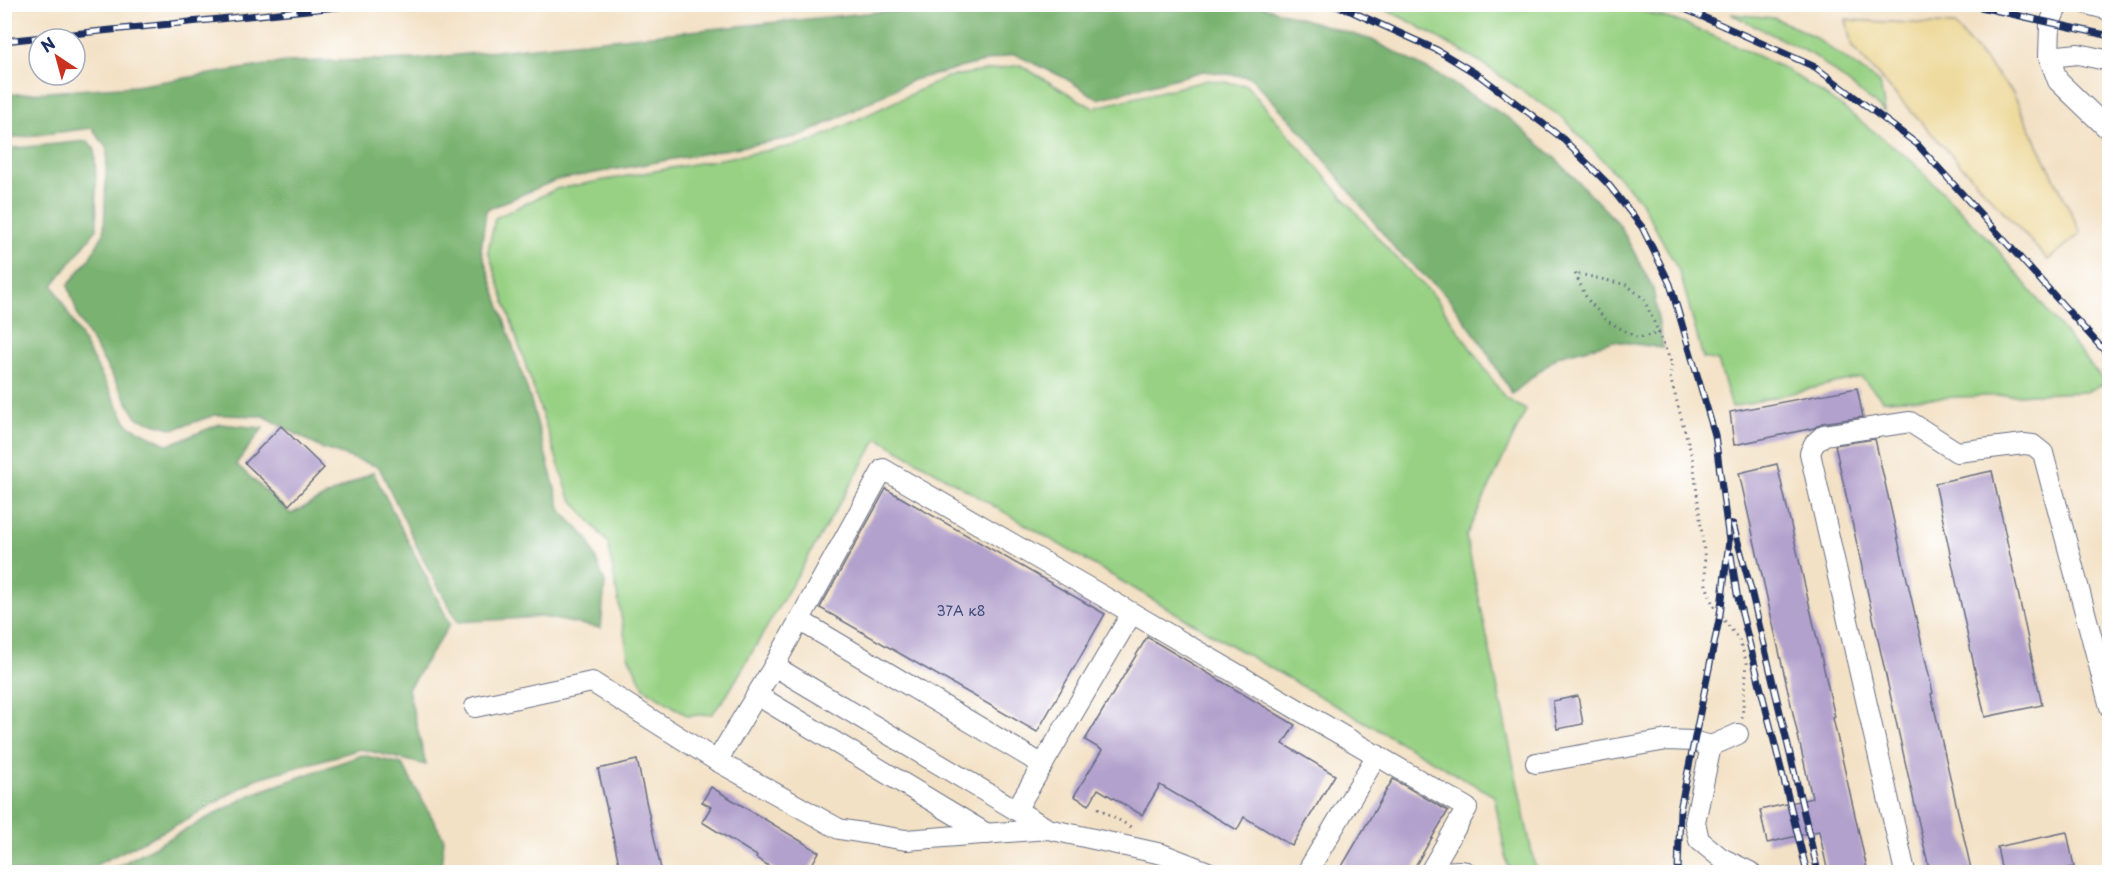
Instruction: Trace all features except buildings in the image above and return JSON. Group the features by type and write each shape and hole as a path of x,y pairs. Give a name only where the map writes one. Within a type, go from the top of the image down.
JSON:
{"lane":[{"path":"2061,4 2058,5 2050,23 2049,57 2058,81 2109,131"},
{"path":"2087,4 2109,9"},
{"path":"2049,57 2078,54 2109,61"},
{"path":"1905,873 1810,453 1814,444 1824,435 1910,422 1956,452 2024,444 2033,445 2043,453 2100,633 2109,707"},
{"path":"717,761 774,666 883,469 1467,808 1430,873"},
{"path":"1016,810 1132,613"},
{"path":"800,620 1043,765"},
{"path":"774,666 1048,829"},
{"path":"476,706 592,682 717,761 839,829 906,840 1048,829 1162,854 1208,873"},
{"path":"757,694 987,834"},
{"path":"1536,763 1667,740 1693,741 1711,746 1738,734"},
{"path":"1711,746 1695,822 1698,840 1721,858 1750,873"},
{"path":"1307,873 1377,755"},
{"path":"1444,873 1459,871 1466,873"}],"path":[{"path":"1660,333 1638,338 1608,321 1587,299 1575,273 1627,285 1644,299 1660,333 1672,364 1670,377 1693,460 1706,585 1713,605 1739,640 1747,663 1743,714 1738,734"}],"green space":[{"path":"1012,4 1258,5 1372,40 1442,77 1510,119 1554,157 1619,224 1653,288 1663,348 1614,341 1558,356 1512,394 1480,341 1446,295 1396,250 1305,135 1250,77 1203,71 1098,99 1065,78 1014,54 913,80 802,136 556,180 486,210 481,250 531,401 561,511 588,539 605,583 601,628 542,617 458,622 424,561 379,467 321,448 264,416 215,415 174,429 137,418 79,319 68,285 89,259 104,233 107,149 92,128 5,139 5,95 135,86 286,62 418,59 876,12 1004,7"},
{"path":"1605,4 1625,6 1680,22 1730,43 1787,70 1841,106 1912,161 1994,245 2105,383 2086,392 1883,400 1861,377 1732,407 1718,361 1703,358 1680,273 1640,200 1564,119 1477,60 1409,21 1375,5"},
{"path":"1731,14 1775,18 1811,35 1880,83 1885,112 1813,55"},
{"path":"1020,65 1093,108 1208,80 1246,85 1385,246 1435,297 1505,398 1526,410 1466,536 1536,872 1509,872 1494,796 1232,646 878,438 727,695 712,714 688,716 644,688 628,655 608,543 569,496 488,251 495,218 556,189 808,143 947,77"},
{"path":"88,141 95,150 97,229 53,285 128,425 168,445 220,424 263,428 236,464 291,514 373,472 450,624 408,689 426,765 361,749 255,779 188,819 82,872 5,872 5,149"},
{"path":"362,755 402,764 444,839 441,866 334,872 107,872 252,794"}],"sand":[{"path":"1846,20 1954,25 2013,93 2081,233 2048,260 1852,47"}],"railway":[{"path":"4,41 366,4"},
{"path":"1328,4 1344,8 1437,50 1480,76 1562,138 1608,184 1642,227 1670,284 1715,435 1729,541 1720,615 1680,810 1678,872"},
{"path":"1662,4 1683,8 1815,67 1917,144 2110,357"},
{"path":"1967,4 2110,36"},
{"path":"1733,524 1750,586 1818,872"},
{"path":"1731,555 1737,594 1807,872"}]}
